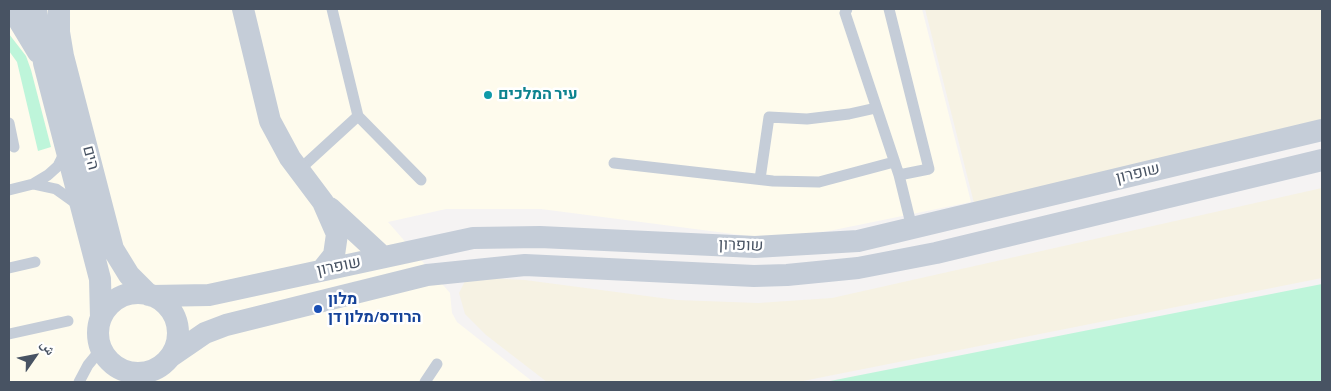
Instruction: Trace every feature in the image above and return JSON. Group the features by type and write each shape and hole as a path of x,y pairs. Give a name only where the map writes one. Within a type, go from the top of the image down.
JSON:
{"street":[{"name":"הים","path":"12,9 25,28 45,67"},
{"name":"הים","path":"36,9 45,67 102,287 101,318"},
{"name":"הים","path":"60,9 59,32 63,56 113,248 128,275 151,295"},
{"path":"243,9 268,115 281,142 323,202 383,257"},
{"name":"שופרון","path":"151,295 209,295 473,238 540,237 755,248 850,242 1322,130"},
{"name":"שופרון","path":"159,368 205,333 226,325 427,275 525,264 754,276 787,275 858,268 946,250 1322,160"},
{"path":"322,270 334,255 338,240 335,227 323,202"},
{"path":"106,354 119,367 136,372 159,368 177,341 177,323 168,306 151,295 134,293 122,296 112,303 101,318 99,336 106,354 120,382"}],"lane":[{"path":"332,9 358,116 421,180"},
{"path":"847,9 845,13 899,176 912,228"},
{"path":"889,9 929,169 899,176"},
{"path":"760,179 770,117 807,119 849,114 876,108"},
{"path":"299,170 358,116"},
{"path":"9,122 14,147"},
{"path":"9,190 32,184 55,169 63,157 65,145"},
{"path":"614,163 760,179 819,182 894,162"},
{"path":"32,184 61,191 82,208"},
{"path":"9,268 35,262"},
{"path":"9,334 68,321"},
{"path":"80,382 88,366 106,354"},
{"path":"425,382 437,364"}],"shaded area":[{"path":"9,9 922,9 971,202 829,231 764,238 541,209 446,209 388,222 450,293 452,313 457,322 533,382 9,382"}],"green space":[{"path":"9,34 26,56 51,147 38,151 17,62 9,51"},
{"path":"1322,284 1322,382 825,382"}],"sand":[{"path":"925,9 1322,9 1322,120 975,207"},
{"path":"1322,188 1322,278 798,382 547,382 486,335 465,314 459,293 467,277 525,280 677,300 758,303 832,298"}],"place":[{"name":"עיר המלכים","path":"488,95"},
{"name":"מלון הרודס/מלון דן","path":"318,309"}]}
